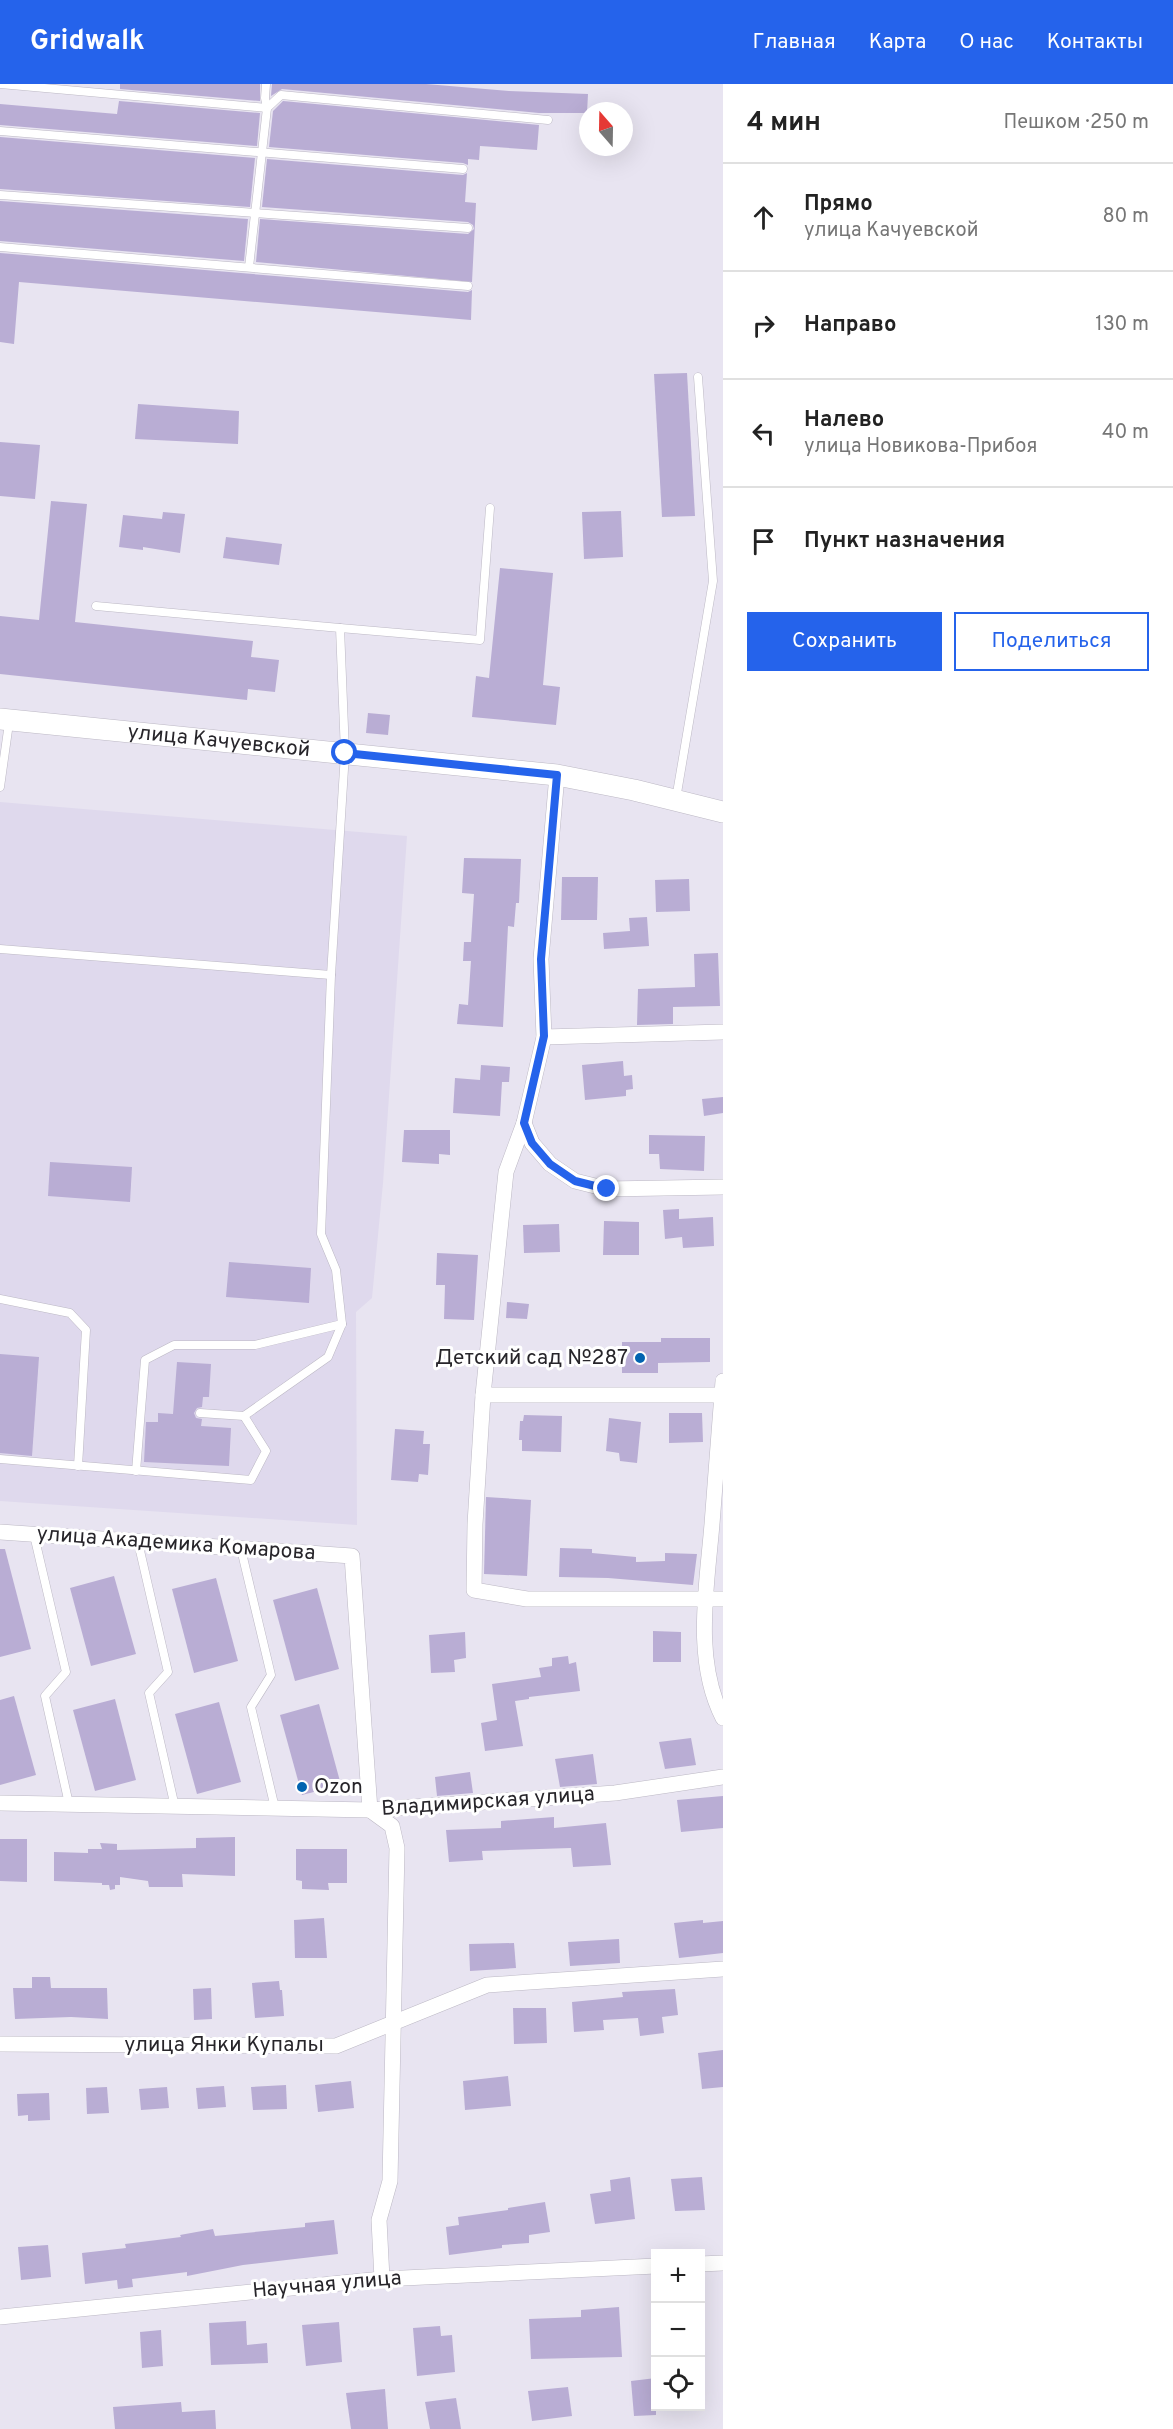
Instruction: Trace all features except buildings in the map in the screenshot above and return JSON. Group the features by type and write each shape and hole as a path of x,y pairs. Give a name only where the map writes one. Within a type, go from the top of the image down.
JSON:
{"street":[{"name":"улица Качуевской","path":"4,719 557,775 723,812"},
{"path":"557,775 541,959 544,1036 524,1123 506,1172 483,1395 475,1524 474,1590 527,1599 723,1599"},
{"path":"544,1036 723,1032"},
{"path":"524,1123 532,1143 550,1164 575,1181 607,1189 723,1187"},
{"path":"483,1395 723,1390 706,1598 705,1659 718,1709 723,1719"},
{"name":"улица Академика Комарова","path":"0,1532 352,1556 370,1810"},
{"name":"Владимирская улица","path":"0,1803 370,1810 615,1793 723,1777"},
{"path":"370,1810 392,1826 397,1848 390,2181 379,2220 382,2279"},
{"name":"улица Янки Купалы","path":"0,2044 336,2046 487,1985 723,1969"},
{"path":"705,2264 723,2263"},
{"name":"Научная улица","path":"0,2317 382,2279 651,2266"}],"lane":[{"path":"0,84 267,108 281,95 548,120"},
{"path":"249,267 267,108 266,84"},
{"path":"0,131 463,169"},
{"path":"0,195 468,228"},
{"path":"0,247 468,286"},
{"path":"675,801 713,581 698,377"},
{"path":"96,606 480,640 490,508"},
{"path":"200,1413 244,1416 328,1357 342,1324 336,1270 321,1234 331,975 345,753 340,628"},
{"path":"0,787 4,719"},
{"path":"0,949 331,975"},
{"path":"0,1299 70,1313 86,1330 78,1466"},
{"path":"136,1471 145,1360 174,1345 255,1345 342,1324"},
{"path":"0,1459 251,1480 266,1451 244,1416"},
{"path":"34,1535 66,1672 45,1696 69,1804"},
{"path":"138,1542 168,1672 149,1693 175,1807"},
{"path":"241,1549 271,1676 251,1707 275,1808"}],"shaded area":[{"path":"0,802 407,836 383,1183 372,1298 356,1312 357,1525 0,1501"}],"place":[{"name":"Детский сад №287","path":"640,1358"},
{"name":"Ozon","path":"302,1787"}],"route":[{"path":"345,753 557,775 541,959 544,1036 524,1123 532,1143 550,1164 575,1181 607,1189"}]}
